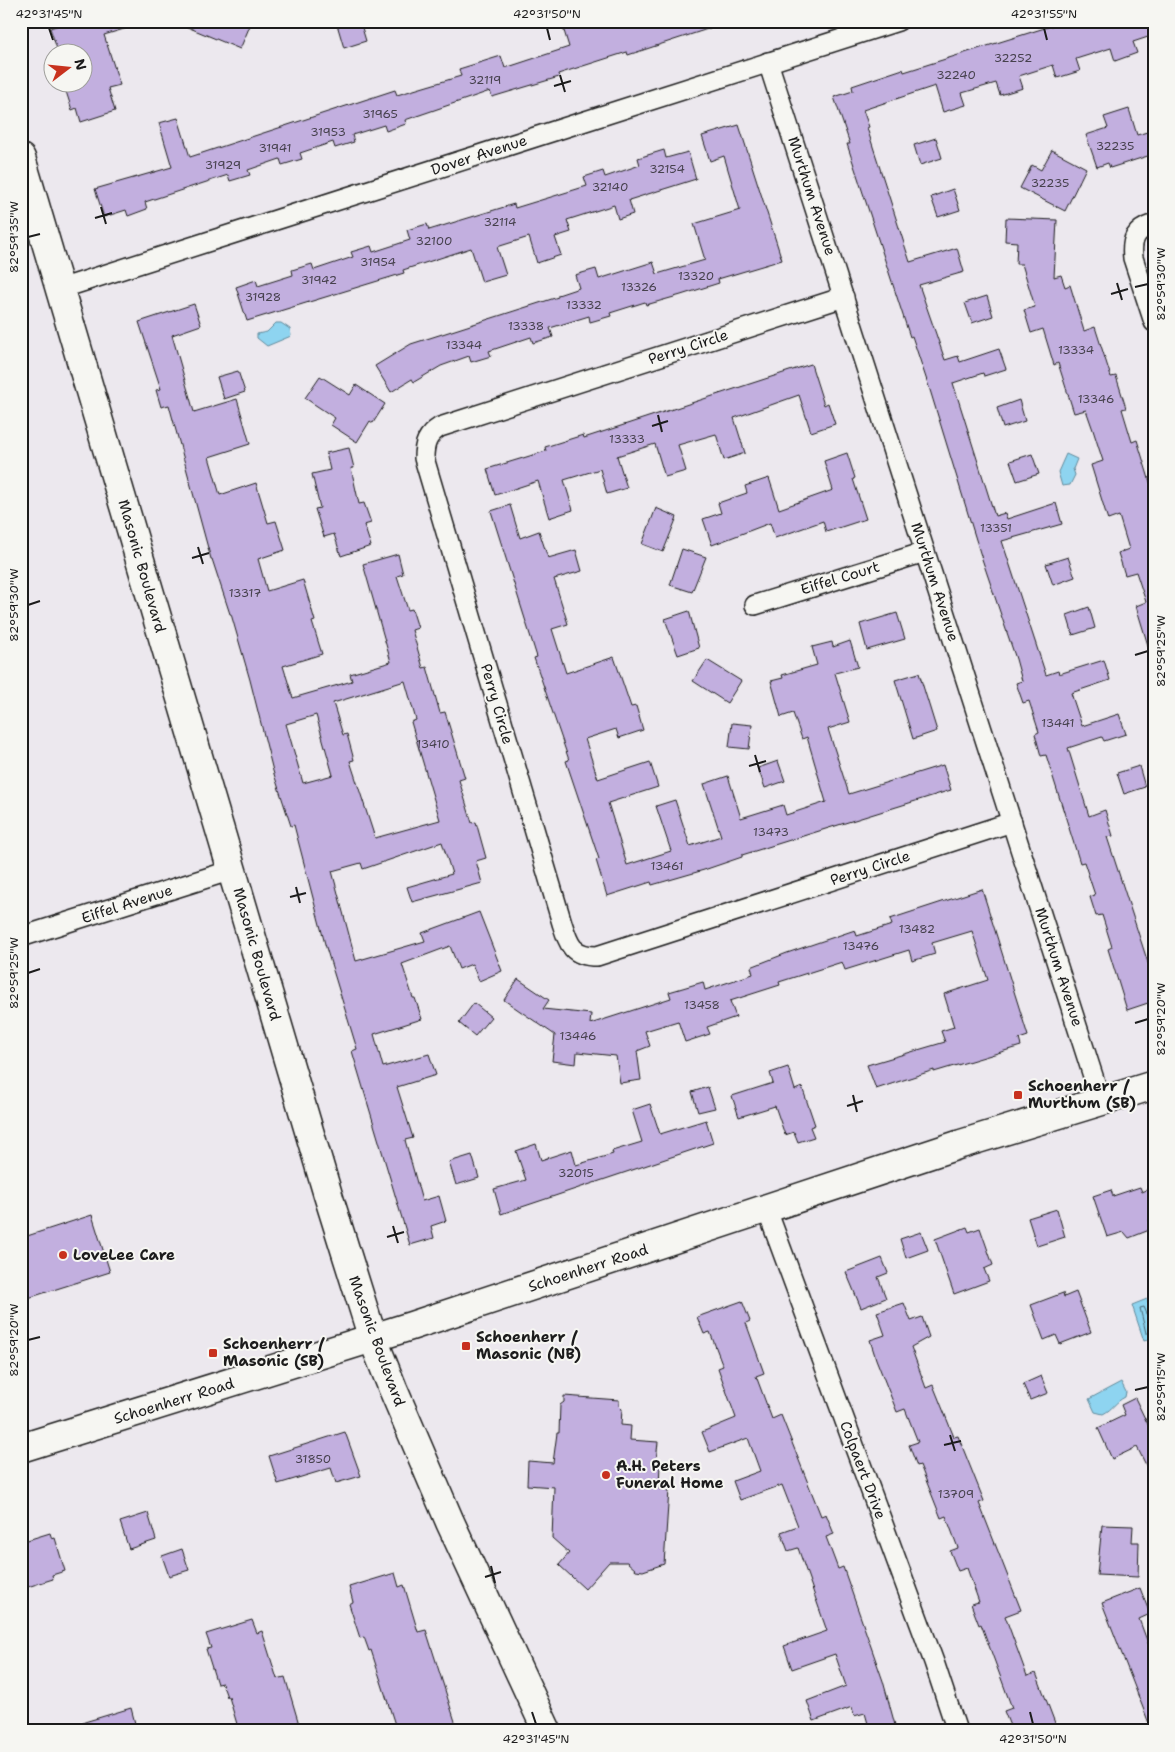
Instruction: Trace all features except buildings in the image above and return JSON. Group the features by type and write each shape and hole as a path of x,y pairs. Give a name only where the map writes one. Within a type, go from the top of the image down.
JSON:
{"street":[{"name":"Dover Avenue","path":"60,289 898,21"},
{"name":"Murthum Avenue","path":"768,62 1101,1101"},
{"name":"Masonic Boulevard","path":"21,158 373,1339 450,1522 546,1731"},
{"path":"1154,224 1139,231 1133,238 1133,258 1154,322"},
{"name":"Perry Circle","path":"844,297 440,427 428,437 424,447 424,458 562,924 574,951 584,956 605,954 1012,822"},
{"name":"Eiffel Court","path":"755,605 925,552"},
{"name":"Eiffel Avenue","path":"21,937 232,870"},
{"name":"Schoenherr Road","path":"21,1448 373,1339 767,1210 961,1144 1154,1084"},
{"name":"Colpaert Drive","path":"767,1210 934,1662 957,1731"}],"water":[{"path":"276,323 281,323 290,329 291,336 267,346 257,338 257,334 267,332"},
{"path":"1066,454 1077,459 1073,469 1075,475 1070,485 1062,486 1058,472"},
{"path":"1147,1299 1154,1320 1154,1338 1144,1341 1132,1305"},
{"path":"1121,1382 1126,1392 1125,1397 1103,1414 1095,1412 1089,1399"}],"place":[{"name":"Schoenherr / Murthum (SB)","path":"1018,1095"},
{"name":"LoveLee Care","path":"63,1255"},
{"name":"Schoenherr / Masonic (NB)","path":"466,1346"},
{"name":"Schoenherr / Masonic (SB)","path":"213,1353"},
{"name":"A.H. Peters Funeral Home","path":"606,1475"}]}
